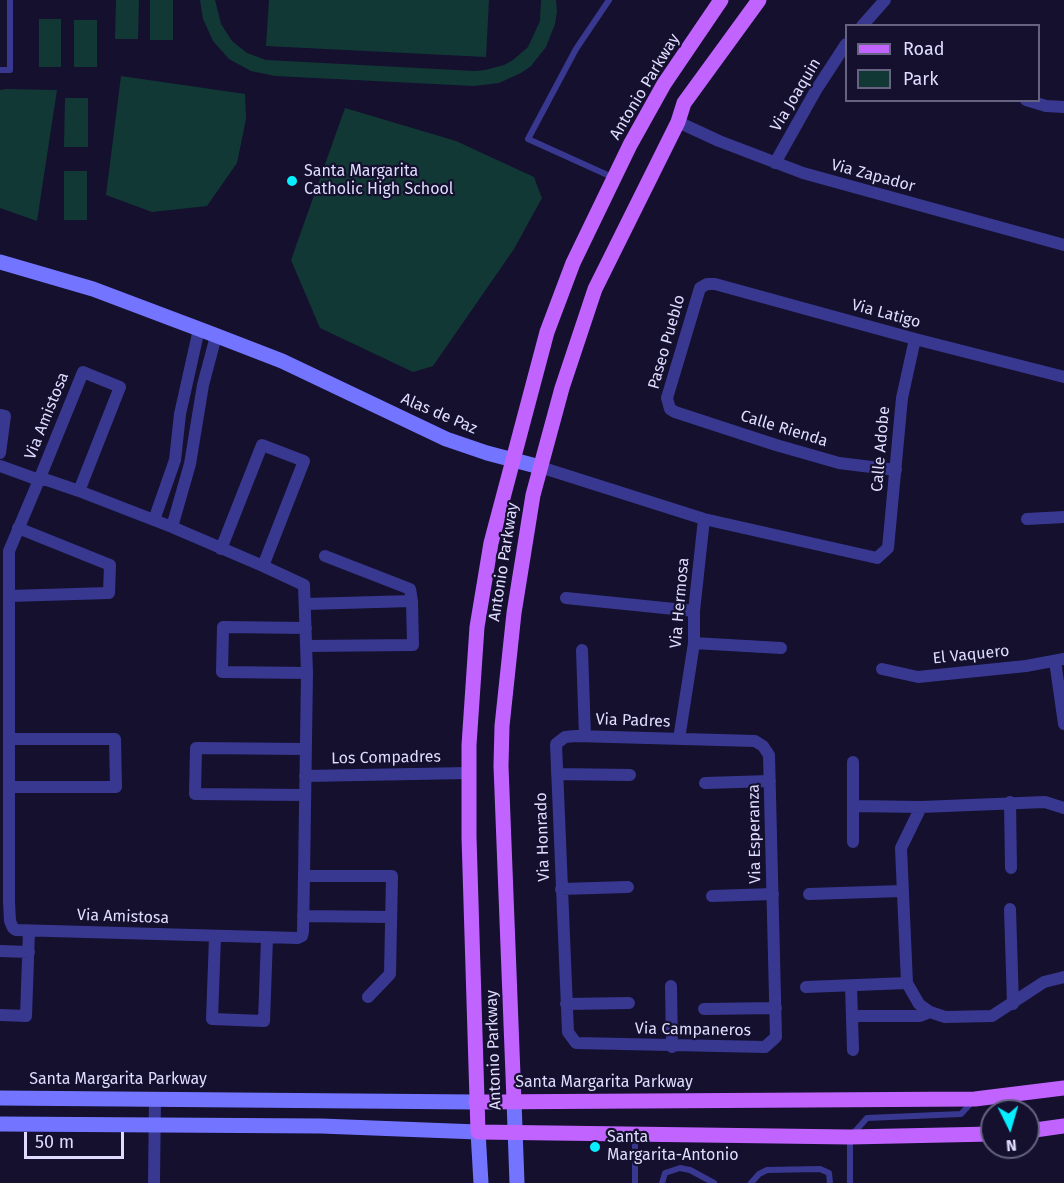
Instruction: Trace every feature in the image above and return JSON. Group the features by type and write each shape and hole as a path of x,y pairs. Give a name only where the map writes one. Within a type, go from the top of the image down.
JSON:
{"main road":[{"name":"Antonio Parkway","path":"481,1183 476,1102 468,773 477,627 491,543 548,332 573,263 613,178 664,84 721,0"},
{"name":"Antonio Parkway","path":"517,1183 502,726 506,671 523,550 540,467 561,388 595,289 678,122 684,103 759,0"},
{"name":"Alas de Paz","path":"0,262 93,289 199,329 282,361 446,439 540,467"},
{"name":"Santa Margarita Parkway","path":"0,1098 476,1102 975,1099 1064,1089"},
{"path":"0,1124 321,1126 478,1132 850,1137 980,1134"},
{"path":"1040,1129 1064,1126"}],"street":[{"path":"864,24 885,0"},
{"name":"Via Joaquin","path":"775,163 816,90 845,46"},
{"path":"1033,102 1046,106 1064,107"},
{"name":"Via Zapador","path":"678,122 803,173 1064,245"},
{"name":"Via Latigo","path":"700,288 707,284 716,284 1064,377"},
{"name":"Paseo Pueblo","path":"667,405 667,398 700,288"},
{"path":"154,520 175,460 180,414 199,329"},
{"path":"172,527 190,464 203,386 216,336"},
{"name":"Calle Adobe","path":"877,558 888,548 902,398 915,339"},
{"name":"Via Amistosa","path":"0,466 39,480 47,480 79,491 172,527 304,585 307,673 304,876 302,936 298,938 29,931 16,930 9,921 4,902 4,859 10,787 5,757 10,739 5,725 9,551 39,480 83,372 120,387 79,491"},
{"name":"Calle Rienda","path":"667,405 675,412 786,448 839,463 896,470"},
{"name":"Via Amistosa","path":"0,415 5,416 0,453"},
{"path":"221,549 262,445 304,462 263,566"},
{"name":"Alas de Paz","path":"540,467 704,519 877,558"},
{"path":"1027,519 1064,517"},
{"name":"Via Hermosa","path":"679,739 694,643 694,611 704,519"},
{"path":"9,596 109,593 110,565 18,528"},
{"path":"306,646 413,645 410,589 325,556"},
{"path":"566,598 694,611"},
{"path":"306,603 412,601"},
{"path":"306,628 223,627 222,672 307,673"},
{"path":"694,643 781,648"},
{"path":"582,650 585,736"},
{"path":"1059,660 1064,724"},
{"name":"El Vaquero","path":"882,669 918,677 943,676 1059,660"},
{"name":"Via Padres","path":"585,736 679,739"},
{"name":"Via Honrado","path":"576,1043 568,1032 566,1004 556,744 564,737 585,736"},
{"path":"10,739 116,739 116,787 10,787"},
{"name":"Via Esperanza","path":"679,739 755,741 763,746 769,755 776,1008"},
{"path":"305,795 195,794 196,748 306,749"},
{"path":"853,762 853,842"},
{"name":"Los Compadres","path":"305,776 468,773"},
{"path":"557,774 630,775"},
{"path":"705,783 770,781"},
{"path":"1010,802 1011,868"},
{"path":"853,806 921,807 1045,802 1064,808"},
{"path":"921,807 901,848 907,983 919,1004 930,1012 945,1017 992,1016 1044,982 1064,977"},
{"path":"304,876 392,876 390,974 368,997"},
{"path":"561,889 628,887"},
{"path":"809,894 902,891"},
{"path":"712,896 773,894"},
{"path":"1010,909 1013,1004"},
{"path":"303,915 391,917"},
{"path":"0,1015 26,1016 29,931"},
{"path":"215,937 212,1019 264,1021 267,938"},
{"path":"0,951 29,952"},
{"path":"806,987 907,983"},
{"path":"672,986 672,1047"},
{"path":"851,986 853,1050"},
{"path":"566,1004 629,1003"},
{"path":"704,1009 776,1008"},
{"name":"Via Campaneros","path":"576,1043 672,1047 765,1047 776,1037 776,1008"},
{"path":"852,1016 920,1016 930,1012"},
{"path":"154,1183 155,1098"}],"lane":[{"path":"0,70 10,70 10,0"},
{"path":"609,0 576,50 528,139 613,178"},
{"path":"850,1183 850,1137 867,1118 961,1114 975,1099"},
{"path":"635,1134 635,1183"},
{"path":"662,1183 665,1173 680,1168 690,1170 714,1183"},
{"path":"751,1183 759,1174 767,1170 820,1169 829,1173 830,1183"}],"green space":[{"path":"116,0 139,0 138,39 115,39"},
{"path":"150,0 173,0 173,40 150,40"},
{"path":"200,0 215,0 221,24 232,41 247,53 266,60 475,71 504,65 528,47 540,21 541,0 556,0 557,11 555,24 546,47 531,66 499,83 474,86 275,76 251,71 229,59 213,41 203,19"},
{"path":"269,0 489,0 486,57 266,46"},
{"path":"39,19 61,19 61,67 39,67"},
{"path":"74,20 97,20 97,67 74,67"},
{"path":"121,76 245,94 246,119 237,163 207,206 152,212 106,195"},
{"path":"0,90 57,90 37,221 0,208"},
{"path":"65,98 88,98 88,147 64,147"},
{"path":"345,108 456,141 534,177 542,198 514,249 433,366 413,372 320,328 291,260"},
{"path":"64,171 87,171 87,220 64,220"}],"place":[{"name":"Santa Margarita Catholic High School","path":"292,181"},
{"name":"Santa Margarita-Antonio","path":"595,1147"}]}
